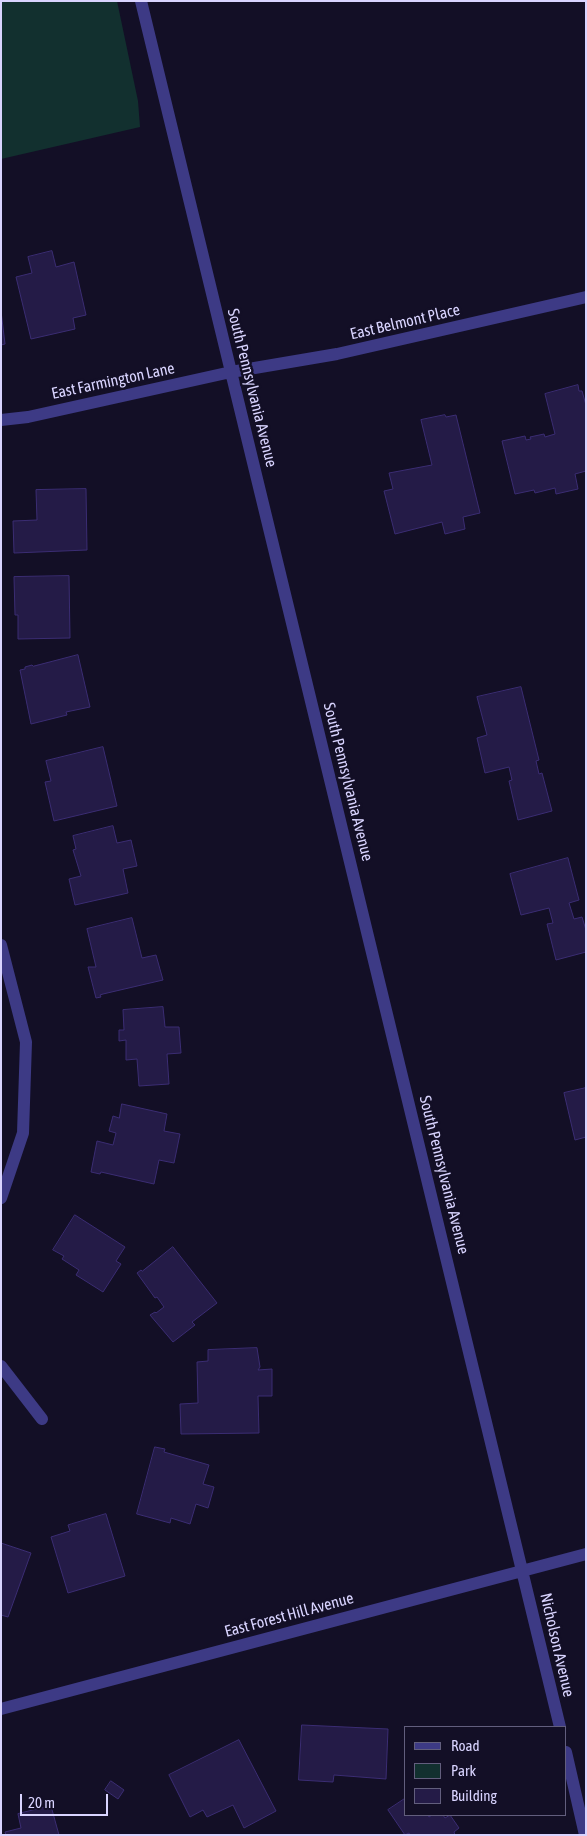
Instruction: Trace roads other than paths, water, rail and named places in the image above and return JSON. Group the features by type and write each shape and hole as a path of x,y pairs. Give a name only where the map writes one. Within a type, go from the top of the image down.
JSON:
{"street":[{"name":"South Pennsylvania Avenue","path":"141,1 523,1570"},
{"name":"East Belmont Place","path":"231,372 337,354 586,297"},
{"name":"East Farmington Lane","path":"1,420 28,417 231,372"},
{"path":"1,945 26,1042 23,1133 1,1198"},
{"path":"1,1366 42,1419"},
{"name":"East Forest Hill Avenue","path":"1,1709 586,1554"},
{"name":"Nicholson Avenue","path":"523,1570 560,1726"},
{"path":"567,1756 585,1835"}]}
